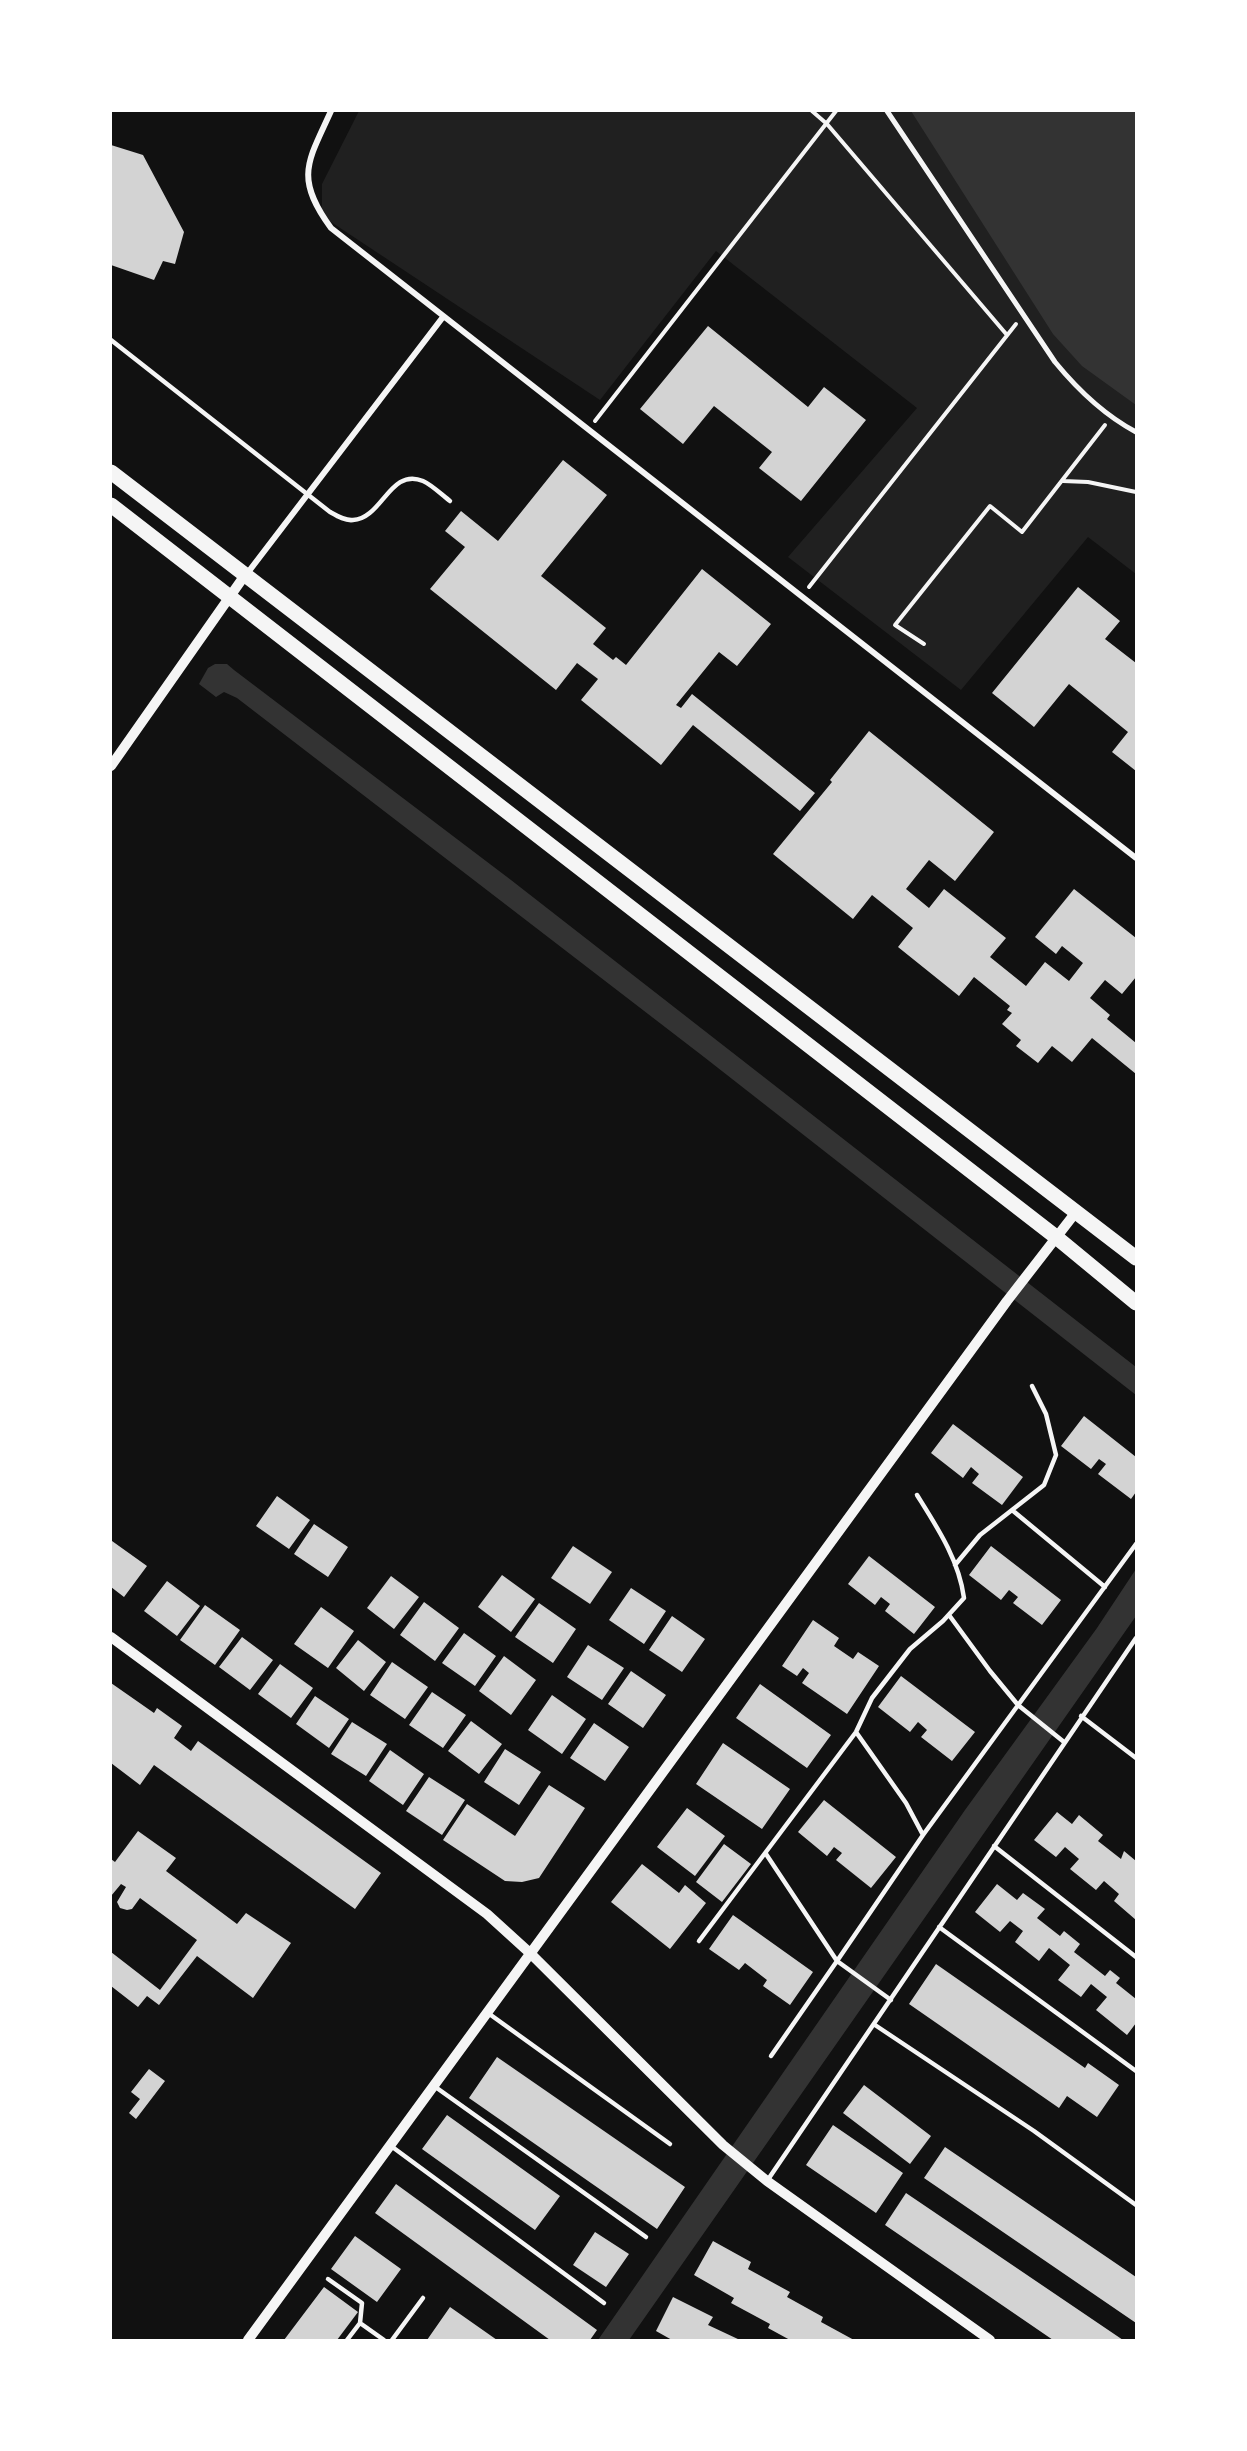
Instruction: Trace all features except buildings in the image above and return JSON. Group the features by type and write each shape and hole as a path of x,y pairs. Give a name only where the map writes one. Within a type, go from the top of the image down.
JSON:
{"main road":[{"path":"111,472 1136,1258"},
{"path":"111,505 1056,1237 1136,1303"}],"street":[{"path":"331,111 308,162 310,191 322,216 336,232 1136,858"},
{"path":"886,111 1023,315 1072,383 1112,417 1136,432"},
{"path":"111,766 230,595 443,317"},
{"path":"253,2338 434,2086 1007,1301 1076,1212"},
{"path":"111,1637 487,1914 531,1954 723,2145 757,2174 990,2340"}],"lane":[{"path":"111,340 330,512 353,520 365,516 399,482 412,478 424,482 450,501"},
{"path":"955,1565 980,1535 1044,1485 1056,1455 1046,1413 1032,1386"},
{"path":"699,1941 856,1732 872,1698 910,1649 949,1615 964,1598 962,1578 939,1531 917,1496"},
{"path":"1012,1510 1105,1587"},
{"path":"771,2056 923,1835 1136,1544"},
{"path":"949,1615 1018,1705 1064,1742"},
{"path":"767,2181 1136,1638"},
{"path":"1081,1716 1136,1758"},
{"path":"856,1732 906,1803 923,1835"},
{"path":"994,1846 1136,1957"},
{"path":"766,1854 837,1961 891,2000"},
{"path":"939,1927 1136,2071"},
{"path":"488,2013 670,2144"},
{"path":"874,2025 1034,2131 1136,2205"},
{"path":"434,2086 646,2237"},
{"path":"391,2146 604,2303"},
{"path":"328,2279 362,2303 360,2323 347,2340"},
{"path":"392,2340 423,2298"},
{"path":"360,2323 384,2340"}],"path":[{"path":"812,111 827,124 1007,335"},
{"path":"588,430 836,111"},
{"path":"801,597 1023,315"},
{"path":"924,644 896,625 990,506 1022,532 1112,417"},
{"path":"1062,481 1088,482 1136,492"}],"shaded area":[{"path":"359,111 1136,111 1136,574 1088,537 961,690 788,557 917,408 716,251 600,400 322,216 322,184"},
{"path":"911,111 1136,111 1136,405 1082,366 1053,334"},
{"path":"215,664 227,664 511,880 1136,1367 1136,1395 704,1057 237,698 224,692 216,697 199,684 208,668"},
{"path":"1136,1569 1136,1616 629,2340 598,2340 965,1810 1097,1628"}]}
